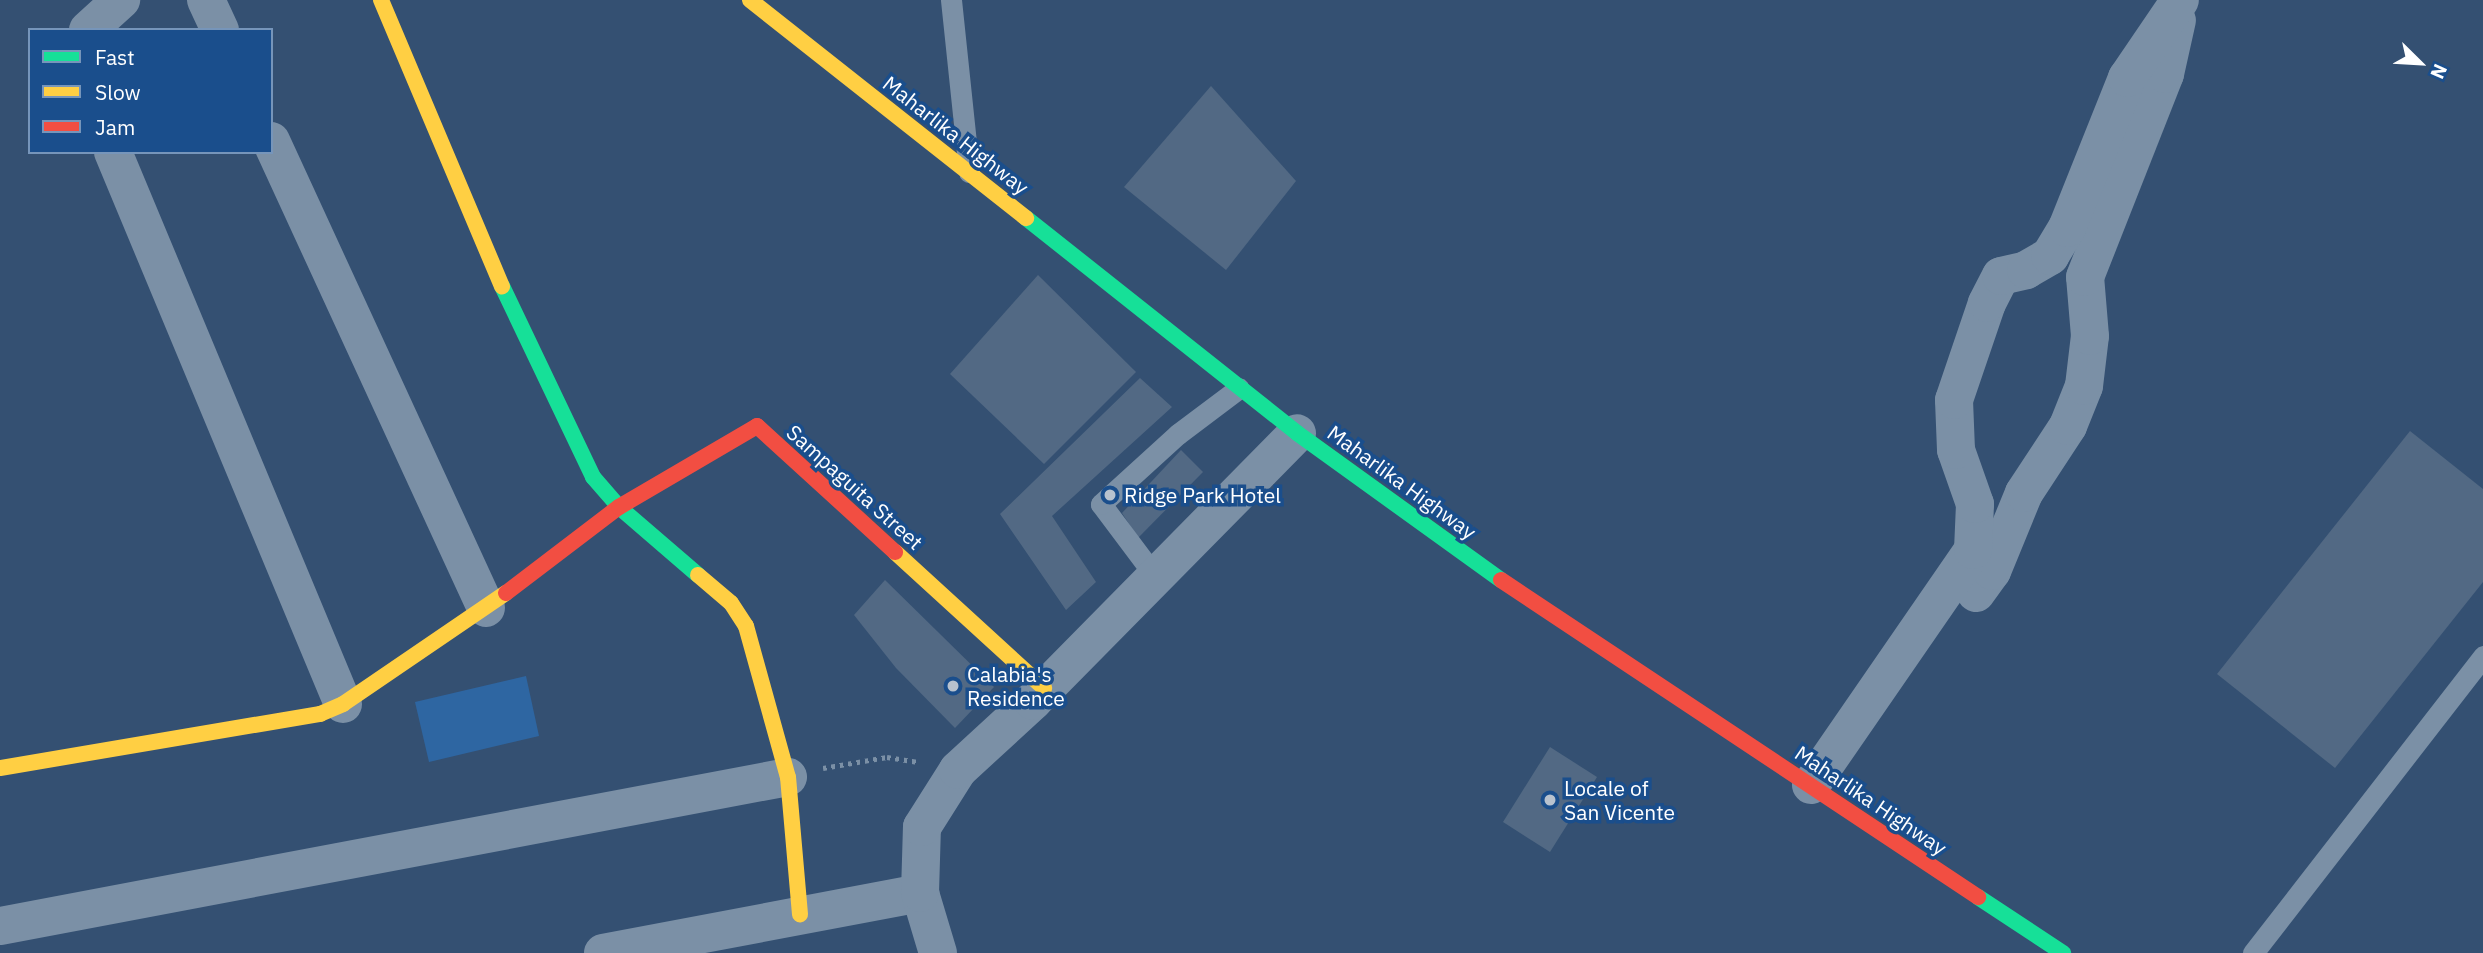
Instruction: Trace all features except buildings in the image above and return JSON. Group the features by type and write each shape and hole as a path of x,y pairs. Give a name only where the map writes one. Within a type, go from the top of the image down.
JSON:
{"main road":[{"path":"381,0 506,298 593,477 619,507 731,603 746,626 788,777 800,914"},
{"name":"Maharlika Highway","path":"750,0 1297,433 1545,611 2063,953"},
{"name":"Sampaguita Street","path":"619,507 757,426 1044,688"},
{"path":"0,768 320,714 343,704 486,608 619,507"}],"street":[{"path":"90,28 121,0"},
{"path":"206,0 219,28"},
{"path":"1821,792 1964,568 1977,533 1972,496 1956,450 1954,400 1987,303 2001,276 2037,264 2050,256 2067,228 2127,78 2181,0"},
{"path":"1821,792 1992,570 2017,511 2068,426 2084,386 2090,336 2087,271 2165,74 2181,0"},
{"path":"273,145 486,608"},
{"path":"114,154 343,704"},
{"path":"2037,264 2086,290"},
{"path":"938,953 920,893 922,827 958,770 1044,688 1297,433"},
{"path":"1972,496 2017,511"},
{"path":"0,926 788,777"},
{"path":"603,953 920,893"}],"lane":[{"path":"951,0 969,172"},
{"path":"1155,576 1101,504 1178,434 1239,388"},
{"path":"2253,953 2483,656"}],"path":[{"path":"788,777 855,759 887,757 958,770"}],"shaded area":[{"path":"526,676 539,736 429,762 415,702"}],"traffic: fast":[{"path":"1026,218 1297,433 1501,580"},
{"path":"502,286 593,477 619,507 698,575"},
{"path":"1978,897 2063,953"}],"traffic: slow":[{"path":"381,0 502,286"},
{"path":"750,0 1026,218"},
{"path":"895,552 1044,688"},
{"path":"698,575 731,603 746,626 788,777 800,914"},
{"path":"0,768 320,714 343,704 506,593"}],"traffic: jam":[{"path":"506,593 619,507 757,426 895,552"},
{"path":"1501,580 1978,897"}],"place":[{"name":"Ridge Park Hotel","path":"1110,495"},
{"name":"Calabia's Residence","path":"953,686"},
{"name":"Locale of San Vicente","path":"1550,800"}]}
